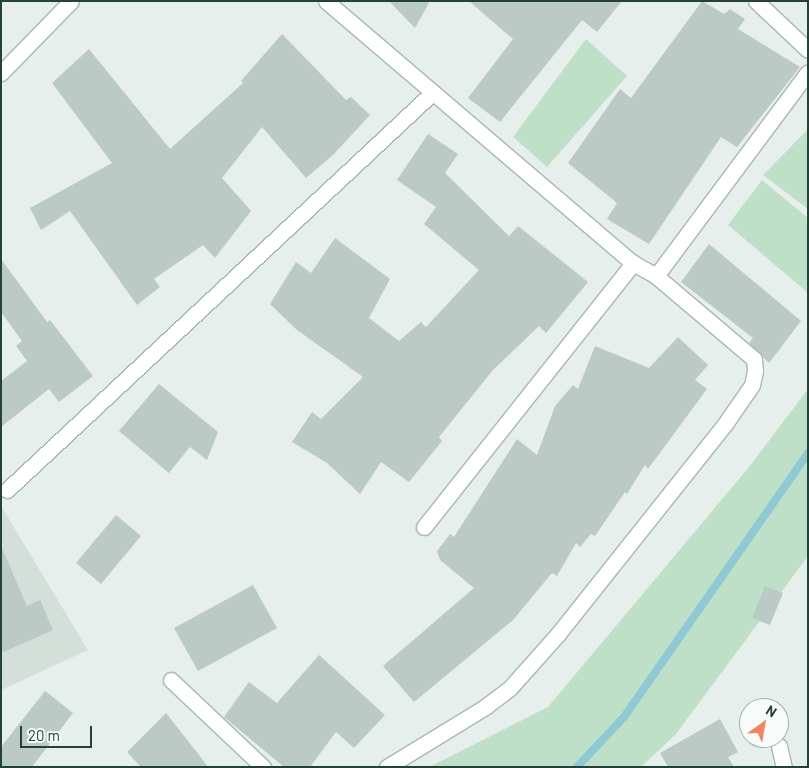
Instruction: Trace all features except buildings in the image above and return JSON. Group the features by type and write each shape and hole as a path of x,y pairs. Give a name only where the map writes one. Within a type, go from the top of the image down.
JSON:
{"street":[{"path":"1,73 71,1"},
{"path":"326,1 431,94 633,263 656,276 754,360 752,385 726,424 595,588 510,688 485,707 387,767"},
{"path":"756,1 808,50"},
{"path":"656,276 808,72"},
{"path":"7,490 431,94"},
{"path":"424,527 633,263"},
{"path":"171,680 263,767"},
{"path":"779,748 784,767"}],"shaded area":[{"path":"1,506 88,650 1,690"}],"green space":[{"path":"586,39 627,76 547,167 513,137"},
{"path":"808,129 808,209 763,175"},
{"path":"762,180 808,218 808,293 728,225"},
{"path":"808,389 808,556 676,734 641,767 429,767 548,707 749,467"}],"waterway":[{"path":"577,767 624,717 808,453"}]}
